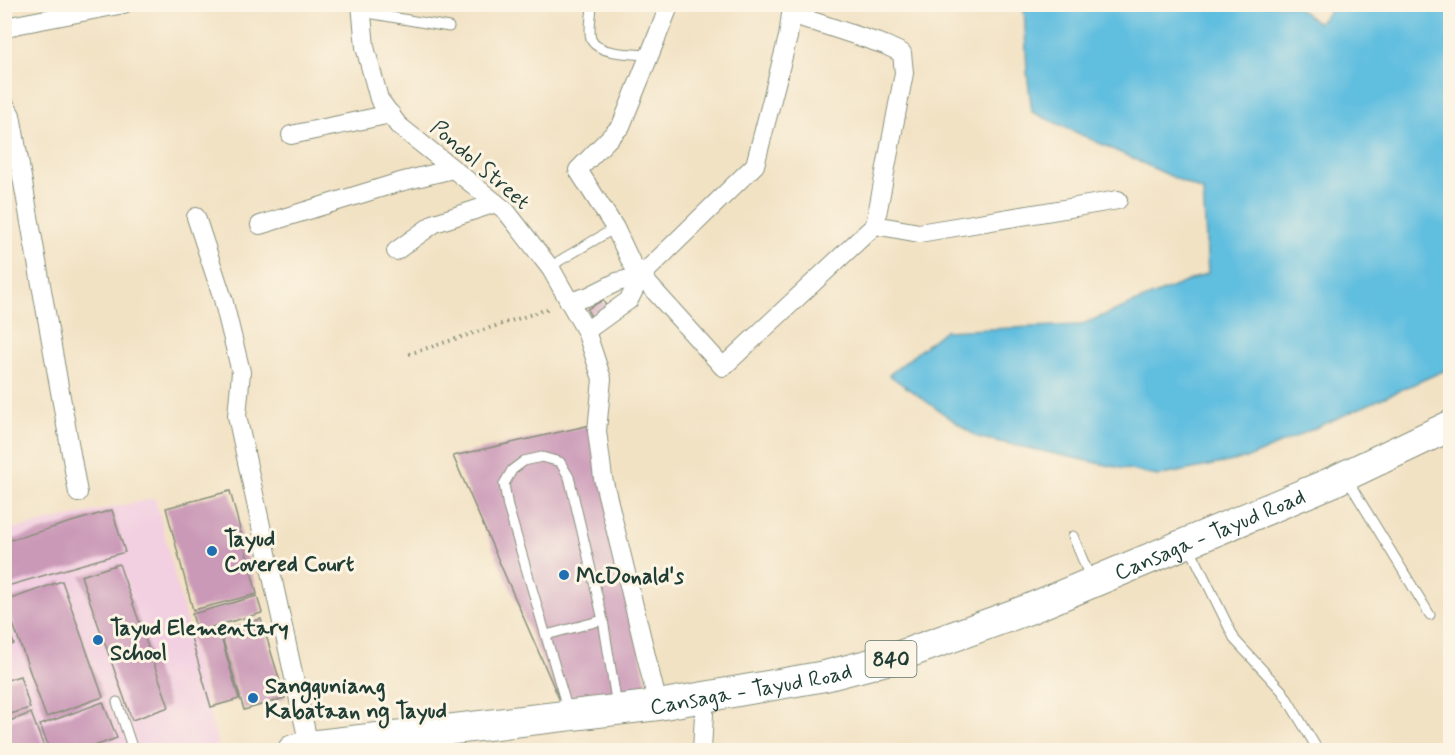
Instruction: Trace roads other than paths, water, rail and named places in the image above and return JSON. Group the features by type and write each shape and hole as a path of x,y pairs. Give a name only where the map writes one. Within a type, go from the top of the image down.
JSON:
{"highway":[{"name":"Cansaga - Tayud Road","path":"301,748 658,705 825,676 894,658 1008,617 1092,582 1345,476 1450,426"}],"street":[{"path":"4,30 15,25 124,4"},
{"path":"586,332 629,300 641,276 755,165 793,9 902,53 904,72 875,225 723,367 641,276 631,262 615,228 578,170 621,126 670,4"},
{"name":"Pondol Street","path":"362,8 365,47 379,99 398,125 506,211 551,269 586,332 602,379 597,431 603,478 658,705"},
{"path":"4,103 11,114 78,493"},
{"path":"291,135 391,114"},
{"path":"260,225 400,182 453,169"},
{"path":"875,225 919,233 1118,200"},
{"path":"396,251 435,223 496,203"},
{"path":"196,217 223,299 241,372 237,416 301,748"},
{"path":"569,302 589,296 616,282 641,276"},
{"path":"702,750 705,696"}],"lane":[{"path":"592,4 590,37 593,43 599,48 616,53 650,55"},
{"path":"362,8 449,27"},
{"path":"551,269 559,261 615,228"},
{"path":"570,714 508,507 504,483 512,470 524,461 542,457 560,462 570,477 603,620 617,709"},
{"path":"1345,476 1430,615"},
{"path":"1073,536 1092,582"},
{"path":"1187,542 1235,640 1283,692 1318,750"},
{"path":"546,635 603,620"},
{"path":"117,702 133,750"}],"water":[{"path":"1024,5 1294,5 1318,23 1336,5 1450,5 1450,368 1248,458 1158,476 977,437 889,375 944,331 1080,325 1208,273 1203,191 1032,112 1027,72"}],"place":[{"name":"Tayud Covered Court","path":"212,551"},
{"name":"McDonald's","path":"564,575"},
{"name":"Tayud Elementary School","path":"98,640"},
{"name":"Sangguniang Kabataan ng Tayud","path":"253,698"}]}
